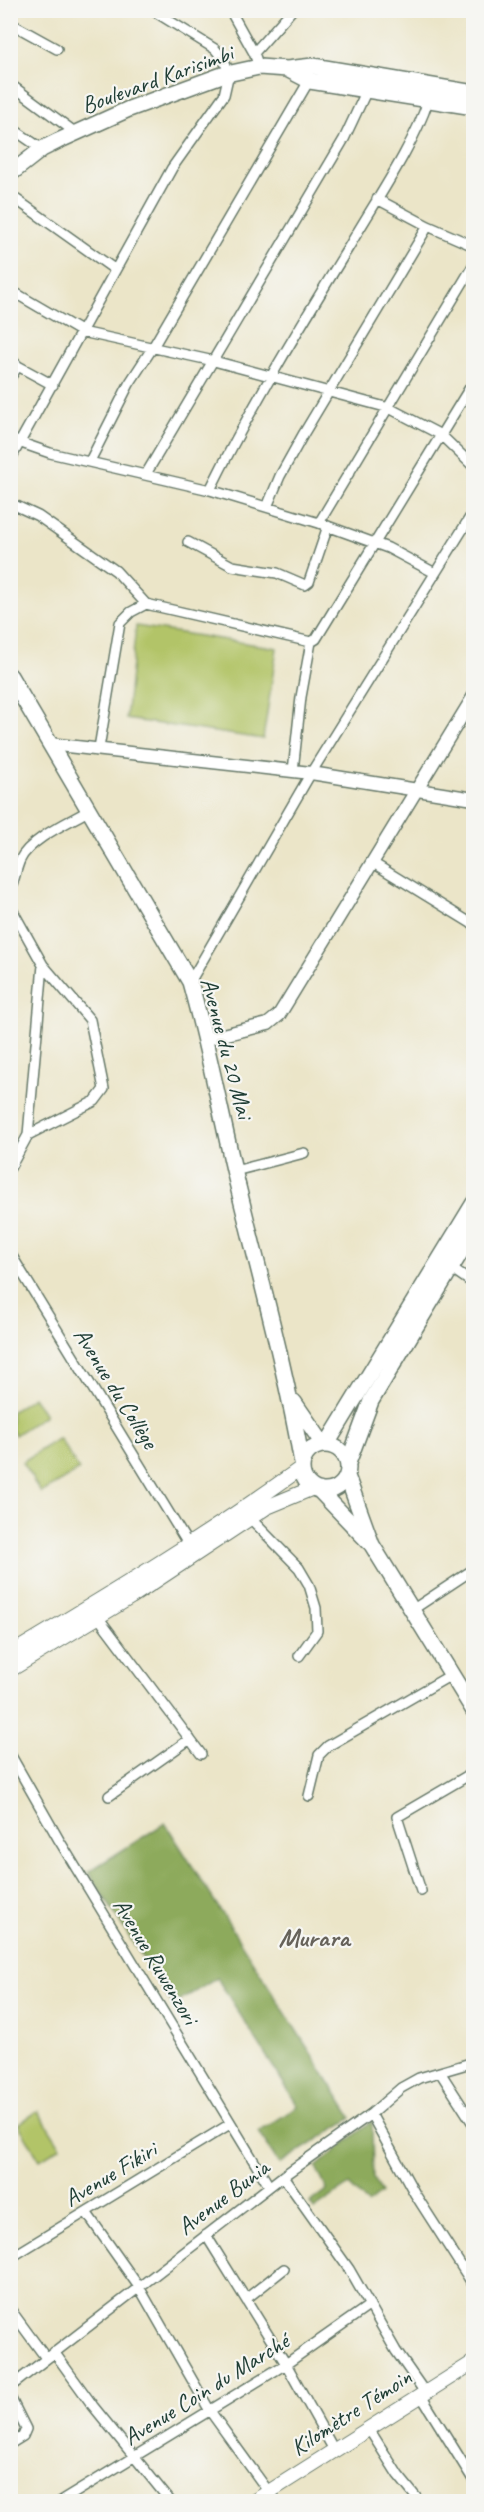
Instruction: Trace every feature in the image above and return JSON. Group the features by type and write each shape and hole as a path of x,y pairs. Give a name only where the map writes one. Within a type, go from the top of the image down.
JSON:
{"main road":[{"name":"Boulevard Karisimbi","path":"10,174 42,149 76,132 230,73 256,60 311,73"},
{"path":"311,73 367,90 474,107"},
{"path":"311,73 474,93"},
{"name":"Avenue du 20 Mai","path":"10,676 190,982 206,1039 235,1172 290,1398 302,1465"},
{"path":"372,1545 305,1479 302,1465 307,1452 325,1444 474,1203"},
{"path":"10,1670 66,1629 267,1507 316,1489 326,1491 339,1487 371,1401 474,1230"},
{"path":"290,1398 325,1444 340,1450 372,1545 474,1711"},
{"path":"94,1612 302,1465"},
{"path":"10,1654 66,1629"},
{"name":"Kilomètre Témoin","path":"253,2502 272,2497 334,2450 474,2362"}],"street":[{"path":"10,460 15,442 53,385 114,269 172,168 224,95 230,73 224,60 215,49 152,10"},
{"path":"230,10 256,60 292,10"},
{"path":"10,23 57,49"},
{"path":"90,461 129,384 153,347 311,73"},
{"path":"10,84 76,132"},
{"path":"146,474 344,138 367,90"},
{"path":"210,490 239,431 377,199 421,120 428,100"},
{"path":"10,127 42,149"},
{"path":"10,195 114,269"},
{"path":"377,199 428,226 474,246"},
{"path":"267,507 280,477 329,390 428,226"},
{"path":"188,542 232,566 277,573 305,585 309,582 324,524 474,264"},
{"path":"10,290 82,332 329,390 389,408 441,435 474,467"},
{"path":"10,358 18,366 53,385"},
{"path":"10,378 18,366"},
{"path":"10,503 48,523 117,571 147,604 311,642 316,639 474,381"},
{"path":"15,442 210,490 324,524 374,542 435,573"},
{"path":"190,982 311,773 474,511"},
{"path":"99,748 120,623 131,612 147,604"},
{"path":"293,771 301,697 311,642"},
{"path":"206,1039 268,1024 274,1020 474,696"},
{"path":"49,744 311,773 474,799"},
{"path":"10,891 21,859 29,849 42,838 88,811"},
{"path":"373,863 474,925"},
{"path":"10,906 43,965 90,1020 104,1089 95,1101 28,1135"},
{"path":"10,1168 28,1135 43,965"},
{"path":"235,1172 304,1153"},
{"name":"Avenue du Collège","path":"10,1253 188,1544"},
{"path":"451,1268 474,1284"},
{"path":"250,1518 299,1568 309,1585 316,1608 317,1631 299,1656"},
{"path":"412,1610 474,1569"},
{"path":"94,1612 201,1754"},
{"path":"309,1796 319,1755 328,1746 452,1675"},
{"path":"109,1796 190,1739"},
{"name":"Avenue Ruwenzori","path":"10,1754 59,1840 269,2186"},
{"path":"421,1891 397,1817 474,1772"},
{"name":"Avenue Bunia","path":"10,2387 269,2186 371,2114 401,2088 419,2078 474,2062"},
{"path":"440,2072 474,2125"},
{"path":"371,2114 415,2194 474,2286"},
{"name":"Avenue Fikiri","path":"10,2258 230,2124"},
{"path":"283,2176 349,2269 458,2458 474,2481"},
{"path":"86,2212 139,2287 210,2411 272,2497"},
{"path":"206,2235 286,2364 334,2450"},
{"path":"246,2299 284,2269"},
{"name":"Avenue Coin du Marché","path":"60,2502 286,2364 370,2305"},
{"path":"10,2309 171,2502"},
{"path":"10,2397 26,2429 23,2436 10,2444"},
{"path":"369,2428 398,2475 420,2502"}],"green space":[{"path":"136,626 277,648 263,739 126,719"},
{"path":"33,1397 45,1415 15,1435 11,1429 11,1412"},
{"path":"59,1438 79,1470 41,1493 22,1462"},
{"path":"165,1823 352,2118 279,2164 259,2132 298,2106 217,1978 173,2005 88,1872"},
{"path":"38,2111 61,2147 40,2160 18,2124"},
{"path":"372,2121 373,2179 382,2193 368,2204 349,2185 314,2209 310,2203 327,2190 316,2167"}],"district":[{"name":"Murara","path":"314,1937"}]}
